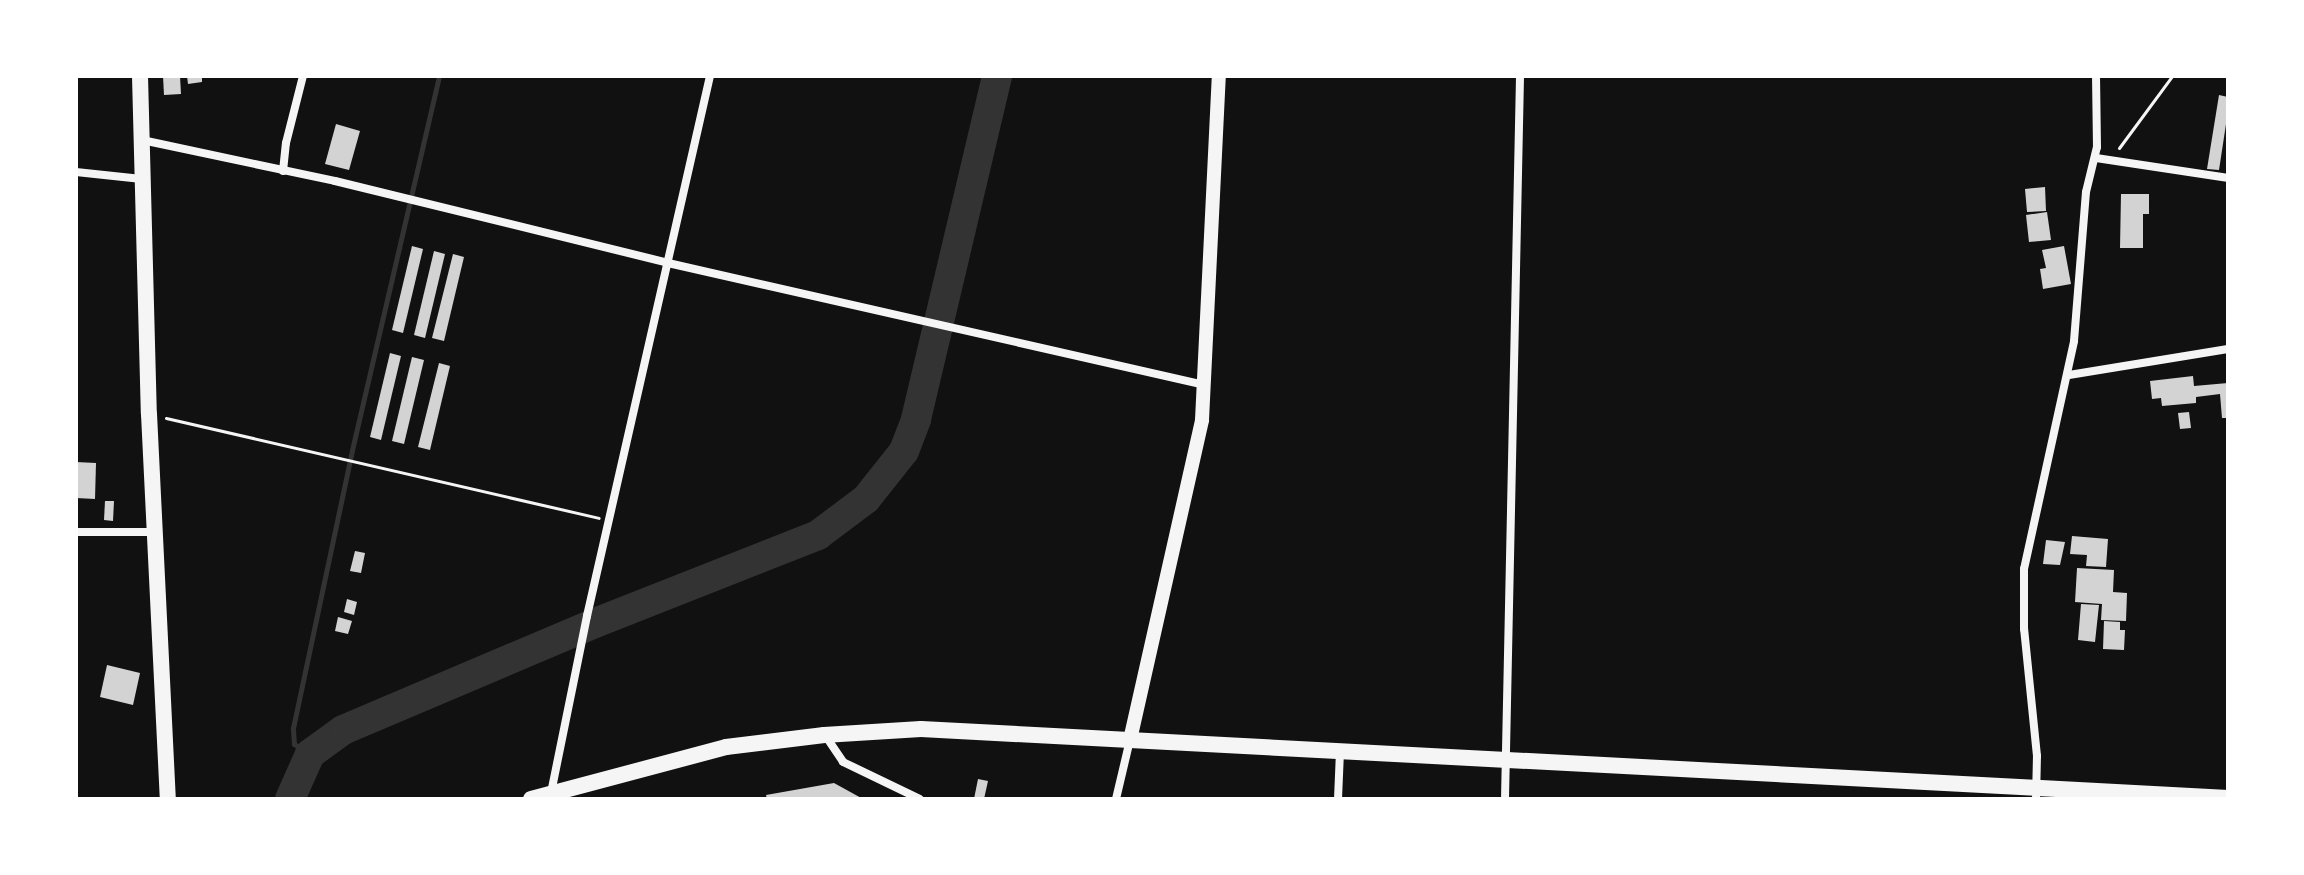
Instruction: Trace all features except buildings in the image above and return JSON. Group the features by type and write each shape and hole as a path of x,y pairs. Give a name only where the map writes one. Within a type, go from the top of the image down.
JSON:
{"main road":[{"path":"140,76 149,414 168,799"},
{"path":"531,799 726,747 824,735 935,729 2036,793 2228,798"}],"street":[{"path":"283,171 303,76"},
{"path":"551,794 587,616 710,76"},
{"path":"1116,799 1198,446 1206,385 1219,76"},
{"path":"1505,799 1520,76"},
{"path":"2036,793 2024,629 2024,569 2069,375 2079,303 2086,192 2096,158 2096,76"},
{"path":"141,140 1206,385"},
{"path":"2096,158 2228,178"},
{"path":"76,172 143,179"},
{"path":"2069,375 2228,349"},
{"path":"76,532 154,532"},
{"path":"824,735 843,762 920,799"},
{"path":"1338,799 1340,752"}],"path":[{"path":"2110,160 2172,76"},
{"path":"149,414 596,517 609,524"}],"waterway":[{"path":"310,754 294,744 293,728 352,450 439,76"},
{"path":"290,799 310,754 343,730 595,623 818,535 866,499 904,451 916,419 997,76"}]}
